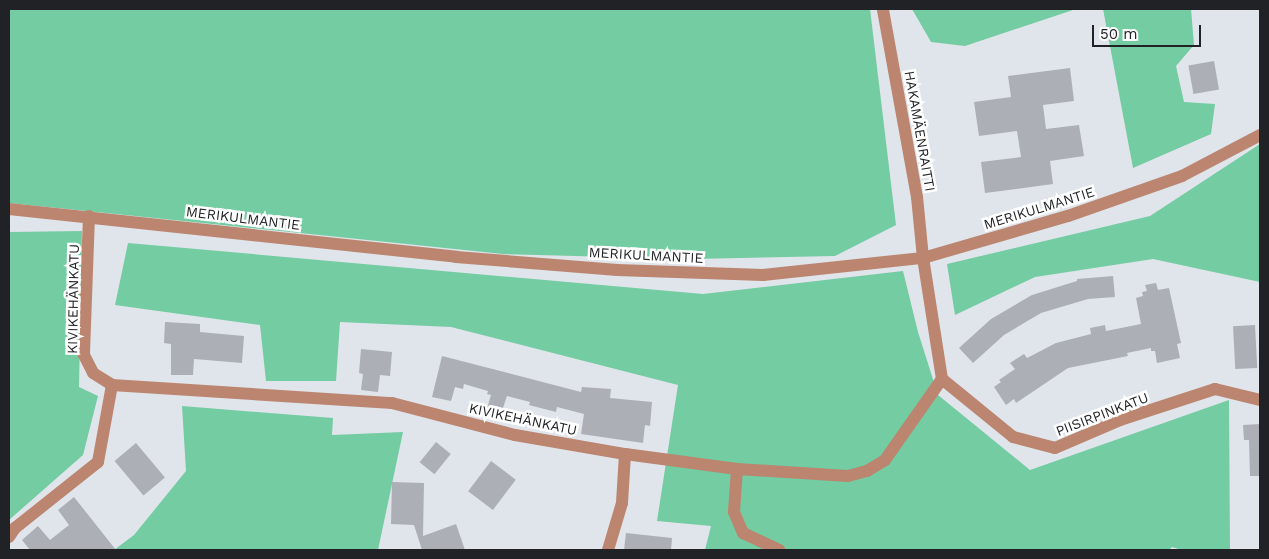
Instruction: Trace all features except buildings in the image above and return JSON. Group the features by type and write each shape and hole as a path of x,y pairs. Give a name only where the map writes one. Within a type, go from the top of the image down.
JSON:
{"street":[{"name":"HAKAMÄENRAITTI","path":"883,9 917,196 923,258"},
{"name":"MERIKULMANTIE","path":"9,208 456,258 617,270 764,276 923,258 1068,216 1182,176 1260,135"},
{"name":"KIVIKEHÄNKATU","path":"89,216 84,355 93,374 112,385 392,403 515,435 625,454 736,469 848,476 867,471 885,460 942,379"},
{"path":"923,258 942,379"},
{"name":"PIISIRPINKATU","path":"942,379 1013,437 1055,448 1120,420 1215,389 1260,400"},
{"path":"9,537 15,528 98,462 112,385"},
{"path":"608,550 622,503 625,454"},
{"path":"736,469 734,512 743,533 779,550"}],"green space":[{"path":"9,9 870,9 896,225 835,256 692,259 503,254 9,203"},
{"path":"912,9 1076,9 965,46 931,42"},
{"path":"1103,9 1191,9 1194,45 1176,66 1184,102 1215,104 1211,134 1133,168"},
{"path":"1260,144 1260,282 1153,259 1035,277 955,315 947,264 1150,216"},
{"path":"82,231 79,387 98,396 83,455 9,520 9,232"},
{"path":"128,243 703,294 903,271 918,332 938,395 1030,470 1229,400 1230,550 1182,550 1172,547 1169,550 705,550 711,526 657,521 678,385 451,327 340,322 336,381 266,381 260,325 115,305"},
{"path":"182,406 333,418 332,435 403,432 378,550 114,550 134,535 186,471"}]}
